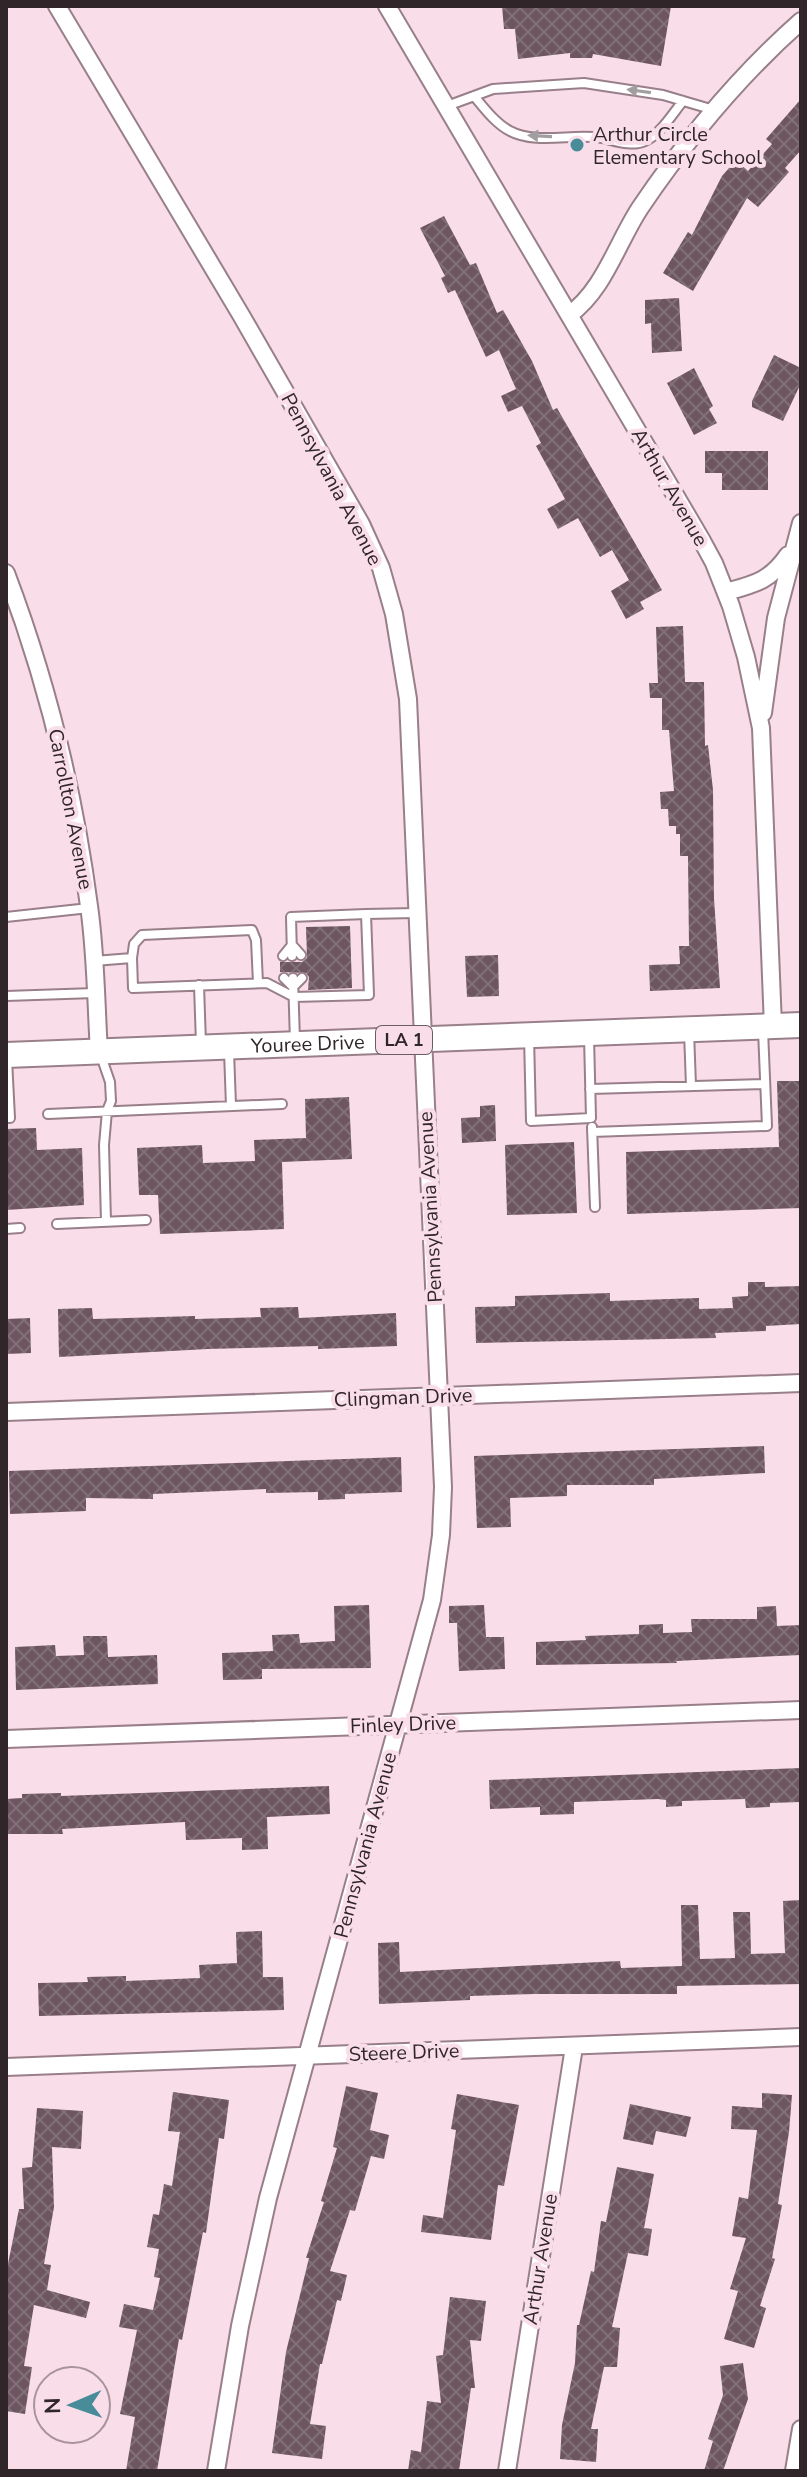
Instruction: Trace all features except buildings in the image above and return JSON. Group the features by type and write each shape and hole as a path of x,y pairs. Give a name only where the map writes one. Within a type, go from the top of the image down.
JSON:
{"main road":[{"name":"Youree Drive","path":"6,1055 801,1025"}],"street":[{"name":"Pennsylvania Avenue","path":"57,6 361,524 381,568 394,614 408,699 443,1487 437,1573 262,2226 240,2326 216,2471"},
{"name":"Arthur Avenue","path":"387,6 701,539 726,592 746,657 761,728 768,1026"},
{"path":"569,315 585,303 640,208 715,111 751,68 801,21"},
{"path":"761,728 769,654 801,523"},
{"path":"726,592 754,584 776,572 794,548"},
{"name":"Carrollton Avenue","path":"6,573 38,664 63,755 90,908 99,1052"},
{"name":"Clingman Drive","path":"6,1412 801,1383"},
{"name":"Finley Drive","path":"6,1739 801,1710"},
{"name":"Steere Drive","path":"6,2067 801,2037"},
{"name":"Arthur Avenue","path":"507,2471 574,2047"},
{"path":"794,2471 801,2429"}],"lane":[{"path":"447,106 500,89 584,83 663,95 715,111"},
{"path":"474,96 510,131 531,136 587,136 632,143 642,143 652,138 683,101"},
{"path":"6,917 90,908"},
{"path":"292,956 291,917 416,913"},
{"path":"258,983 256,940 252,930 142,935 134,944 133,988 267,983 294,997 369,995 366,914"},
{"path":"94,961 132,958"},
{"path":"293,980 296,1045"},
{"path":"199,985 201,1048"},
{"path":"6,996 95,993"},
{"path":"592,1132 767,1126 765,1084 768,1026"},
{"path":"689,1029 691,1086"},
{"path":"589,1033 595,1207"},
{"path":"528,1035 531,1121 591,1118"},
{"path":"229,1047 231,1106"},
{"path":"99,1052 110,1082 111,1101 104,1145 106,1222"},
{"path":"6,1055 10,1118 6,1118"},
{"path":"590,1089 765,1084"},
{"path":"48,1114 282,1104"},
{"path":"57,1224 146,1220"},
{"path":"6,1229 20,1228"}],"place":[{"name":"Arthur Circle Elementary School","path":"577,145"}]}
